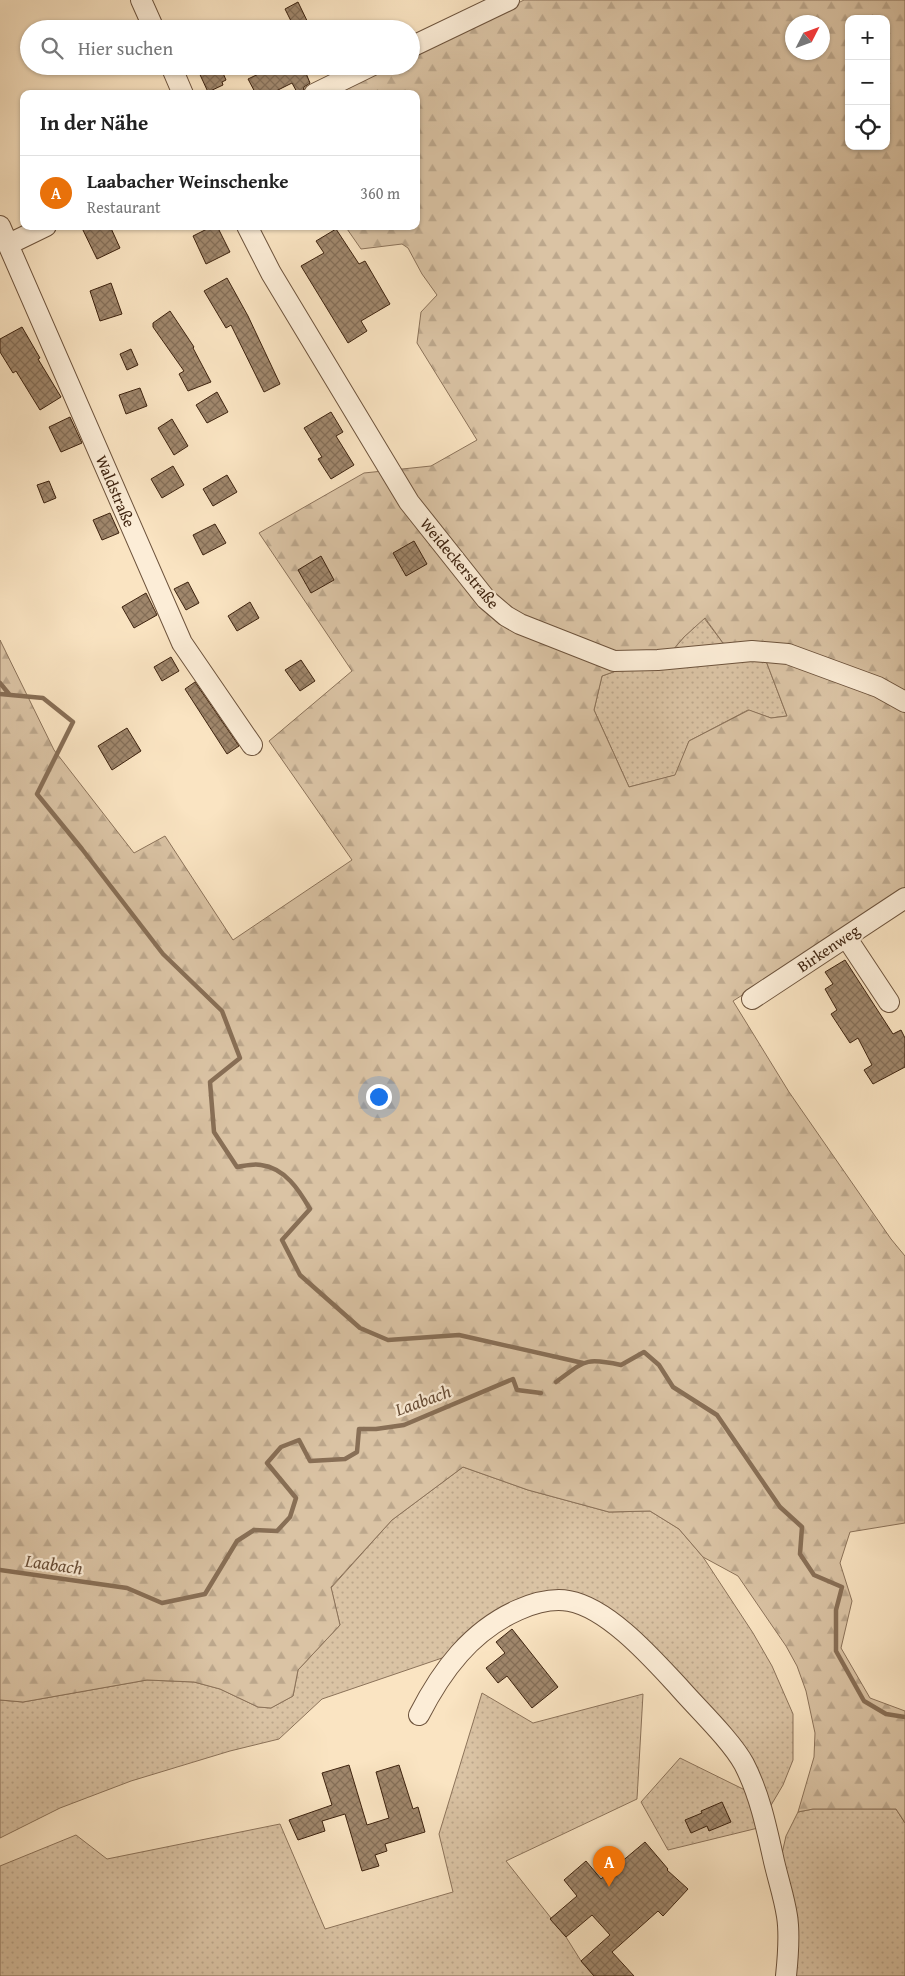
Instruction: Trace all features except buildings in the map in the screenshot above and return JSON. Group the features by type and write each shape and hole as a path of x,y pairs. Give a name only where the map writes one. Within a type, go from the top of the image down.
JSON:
{"street":[{"path":"141,0 150,20"},
{"path":"420,43 509,0"},
{"path":"175,75 181,90"},
{"path":"322,90 353,75"},
{"name":"Waldstraße","path":"0,226 182,643 252,745"},
{"path":"9,244 38,230"},
{"name":"Weideckerstraße","path":"249,230 271,273 409,502 486,599 506,616 520,624 614,661 658,660 752,651 788,654 878,687 905,702"},
{"name":"Birkenweg","path":"752,999 905,898"},
{"path":"846,937 889,1002"},
{"path":"419,1714 430,1693 469,1642 508,1615 529,1605 547,1601 569,1601 586,1607 613,1623 647,1652 727,1741 742,1762 763,1812 787,1916 786,1976"}],"green space":[{"path":"524,0 905,0 905,891 733,1001 789,1092 891,1239 905,1256 905,1523 850,1532 840,1563 852,1601 841,1648 870,1698 905,1711 905,1823 896,1809 813,1809 798,1812 814,1757 815,1733 806,1691 797,1666 786,1646 738,1576 703,1557 679,1529 650,1511 609,1512 528,1490 463,1467 392,1520 331,1587 340,1625 298,1670 293,1696 271,1708 258,1707 220,1689 194,1682 147,1680 23,1702 0,1700 0,640 54,750 134,853 165,836 233,940 352,860 269,741 352,671 259,533 364,473 431,466 477,440 417,343 421,312 437,295 422,274 408,248 402,244 361,249 348,230 420,230 420,90 344,90 373,75 420,75 420,52","holes":["705,618 723,643 763,653 787,716 771,718 749,710 689,741 675,775 629,787 594,710 602,676 672,651"]},
{"path":"704,618 723,643 763,653 787,716 771,718 748,710 689,741 676,775 629,787 594,710 602,676 672,651"},
{"path":"463,1467 528,1490 609,1512 650,1511 679,1529 703,1557 753,1633 772,1666 793,1714 793,1760 783,1785 767,1812 702,1702 562,1592 445,1657 322,1699 279,1739 230,1751 131,1781 60,1808 0,1838 0,1700 23,1702 147,1680 194,1682 220,1689 258,1707 271,1708 293,1696 298,1670 340,1625 331,1588 392,1520"},
{"path":"482,1693 533,1723 643,1694 637,1799 506,1861 594,1976 0,1976 0,1866 76,1835 107,1859 280,1824 325,1929 453,1892 439,1834"},
{"path":"680,1758 747,1791 758,1828 668,1850 641,1802"},
{"path":"813,1809 896,1809 905,1823 905,1976 792,1976 781,1858 786,1836 798,1812"}],"waterway":[{"path":"0,683 9,694"},
{"path":"0,694 43,698 73,722 37,794 163,954 222,1011 240,1058 210,1082 214,1132 237,1167 258,1164 277,1170 290,1181 306,1202 310,1209 282,1240 300,1275 360,1328 388,1340 459,1335 583,1363"},
{"name":"Laabach","path":"556,1382 580,1365 592,1361 621,1365 644,1352 659,1365 673,1387 717,1415 780,1507 802,1527 800,1554 814,1575 842,1587 836,1610 836,1651 864,1701 886,1714 905,1717"},
{"name":"Laabach","path":"0,1570 127,1588 162,1603 205,1594 237,1541 254,1530 277,1531 290,1517 296,1498 267,1463 281,1447 299,1440 310,1461 345,1459 357,1452 359,1429 376,1429 404,1425 513,1379 517,1390 541,1393"}],"place":[{"name":"Laabacher Weinschenke","path":"609,1887"}]}
